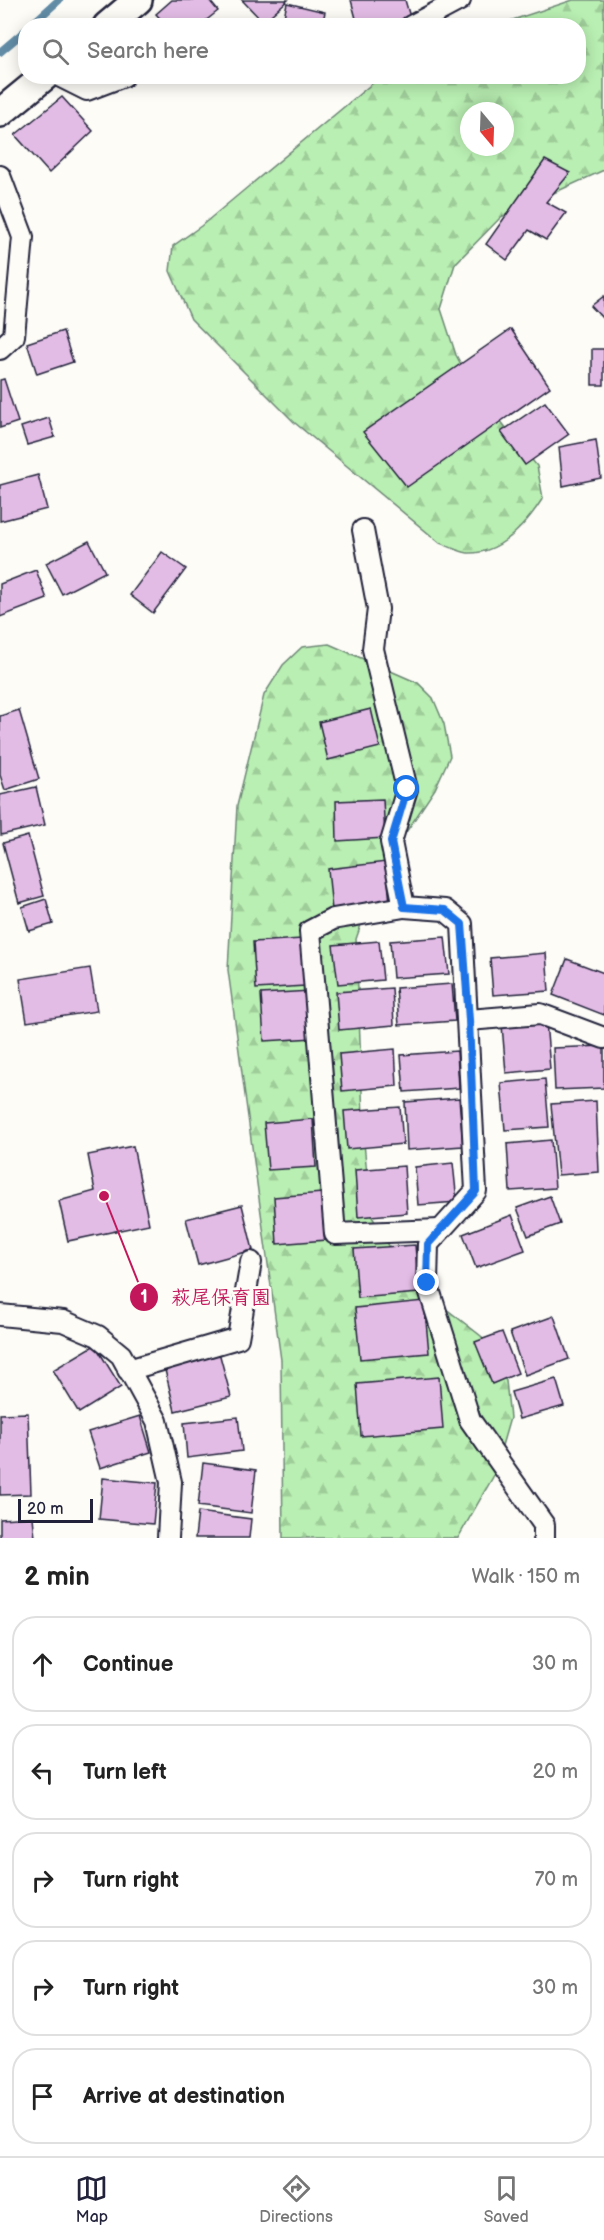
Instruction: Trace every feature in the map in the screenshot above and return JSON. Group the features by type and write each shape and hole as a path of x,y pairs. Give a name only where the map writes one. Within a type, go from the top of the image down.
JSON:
{"main road":[{"path":"116,18 138,0"},
{"path":"0,113 35,84"}],"street":[{"path":"426,18 460,0"},
{"path":"75,84 87,90 103,84"},
{"path":"0,176 23,237 14,336 0,349"},
{"path":"363,530 378,609 373,649 407,789 391,842 404,907"},
{"path":"440,1230 335,1234 310,932 333,919 404,907 445,910 462,924 469,1020 476,1191 428,1244 427,1283 470,1420 544,1526 544,1538"},
{"path":"469,1020 540,1014 604,1038"},
{"path":"128,1370 238,1338 251,1262"},
{"path":"0,1315 63,1321 98,1336 121,1355 157,1421 171,1482 168,1538"}],"green space":[{"path":"573,0 604,0 604,170 501,217 455,264 441,309 456,355 474,388 537,466 543,498 521,527 502,543 480,552 468,553 440,543 295,423 191,319 170,271 173,246 201,226 372,84 586,84 586,18 518,18"},
{"path":"329,644 418,683 433,698 444,724 450,756 435,789 380,871 356,939 364,1143 371,1215 409,1280 481,1336 506,1381 510,1418 493,1477 458,1538 283,1538 281,1360 228,970 237,806 264,695 283,665 302,647"}],"building":[{"path":"172,0 209,0 218,11 209,18 160,18 156,14"},
{"path":"242,0 288,0 268,18 259,18"},
{"path":"351,0 405,0 410,17 407,18 356,18"},
{"path":"287,3 325,12 324,18 284,18"},
{"path":"62,97 93,131 49,173 15,135"},
{"path":"545,160 570,173 546,202 566,213 546,240 529,230 507,260 486,244"},
{"path":"604,296 604,320 591,306"},
{"path":"511,329 550,387 407,487 363,432"},
{"path":"63,331 73,362 37,374 27,343"},
{"path":"592,349 604,349 604,385 592,385"},
{"path":"4,379 18,422 0,428 0,380"},
{"path":"545,402 569,434 525,465 501,432"},
{"path":"49,418 55,437 27,445 21,427"},
{"path":"596,440 601,478 563,486 559,447"},
{"path":"38,475 47,509 0,521 0,485"},
{"path":"89,541 105,572 62,594 46,563"},
{"path":"162,552 186,569 153,613 130,595"},
{"path":"36,570 47,599 0,617 0,584"},
{"path":"371,709 380,747 328,760 319,722"},
{"path":"19,710 39,779 5,790 0,775 0,716"},
{"path":"36,787 45,825 1,835 0,795"},
{"path":"383,799 385,838 337,841 336,801"},
{"path":"28,836 44,896 19,903 3,843"},
{"path":"386,862 390,903 332,910 328,869"},
{"path":"46,899 53,924 29,931 22,907"},
{"path":"445,937 449,974 393,978 390,941"},
{"path":"302,939 305,986 256,989 253,942"},
{"path":"379,941 383,980 338,984 333,945"},
{"path":"546,953 549,991 493,995 490,958"},
{"path":"567,959 604,973 604,1015 553,995"},
{"path":"90,968 97,1011 27,1022 20,979"},
{"path":"452,984 455,1021 399,1025 396,988"},
{"path":"392,988 394,1025 339,1030 336,992"},
{"path":"310,991 314,1038 264,1041 261,994"},
{"path":"546,1022 550,1069 506,1073 502,1025"},
{"path":"604,1046 604,1088 555,1090 553,1048"},
{"path":"395,1049 397,1086 342,1091 339,1054"},
{"path":"457,1051 459,1088 404,1092 401,1055"},
{"path":"545,1079 549,1127 505,1130 501,1083"},
{"path":"459,1098 463,1146 407,1150 405,1102"},
{"path":"596,1101 599,1172 558,1175 551,1104"},
{"path":"400,1107 403,1144 347,1149 344,1111"},
{"path":"313,1119 316,1167 268,1170 264,1123"},
{"path":"551,1140 555,1188 510,1191 507,1144"},
{"path":"133,1146 149,1224 68,1241 59,1201 95,1191 88,1155"},
{"path":"453,1163 457,1202 418,1205 415,1167"},
{"path":"404,1166 407,1213 358,1217 355,1170"},
{"path":"322,1193 326,1240 277,1244 274,1197"},
{"path":"550,1196 560,1224 528,1236 517,1208"},
{"path":"242,1205 253,1250 198,1265 186,1219"},
{"path":"512,1215 525,1250 476,1268 463,1234"},
{"path":"415,1245 419,1293 358,1298 354,1249"},
{"path":"424,1301 429,1353 360,1359 355,1308"},
{"path":"554,1316 569,1359 525,1375 510,1332"},
{"path":"502,1332 518,1373 492,1384 475,1342"},
{"path":"95,1345 121,1387 79,1413 53,1370"},
{"path":"219,1352 231,1397 175,1411 164,1366"},
{"path":"439,1377 443,1429 361,1436 357,1384"},
{"path":"556,1379 564,1406 519,1419 511,1392"},
{"path":"28,1413 31,1494 0,1495 0,1414"},
{"path":"140,1416 151,1452 100,1468 88,1432"},
{"path":"238,1417 242,1451 187,1458 184,1423"},
{"path":"203,1463 256,1470 251,1513 198,1506"},
{"path":"103,1478 157,1483 153,1524 99,1519"},
{"path":"198,1512 251,1519 249,1538 195,1538"},
{"path":"33,1517 35,1538 0,1538 0,1519"}],"waterway":[{"path":"39,18 59,0"},
{"path":"0,52 18,37"}],"place":[{"name":"萩尾保育園","path":"104,1196"}],"route":[{"path":"407,789 391,842 404,907 445,910 462,924 469,1020 476,1191 428,1244 427,1283"}]}
